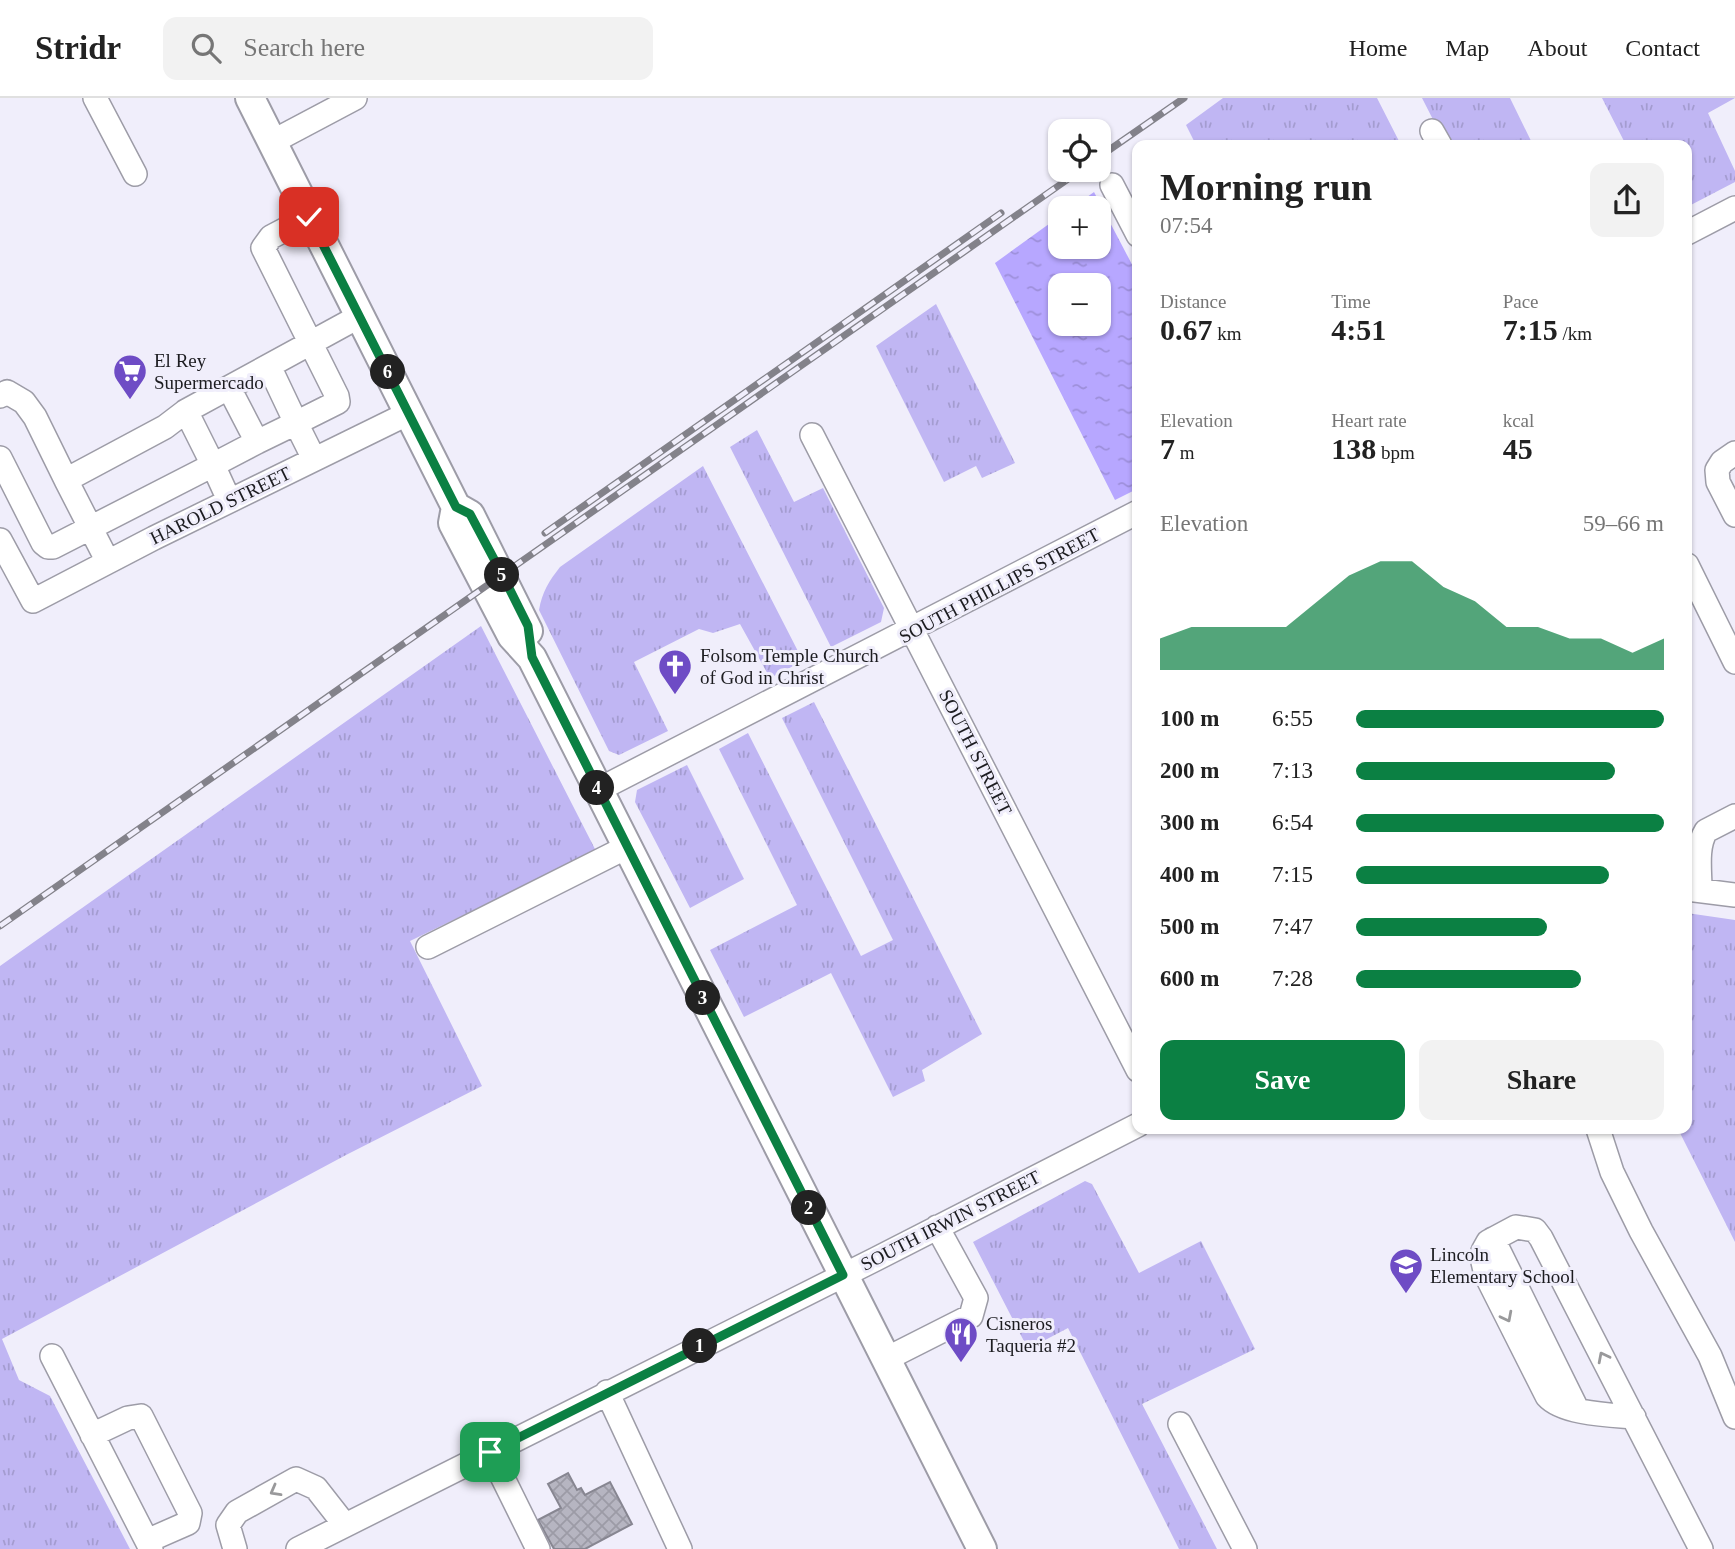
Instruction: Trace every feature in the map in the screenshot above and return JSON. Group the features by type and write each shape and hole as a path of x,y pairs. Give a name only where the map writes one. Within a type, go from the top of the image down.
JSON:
{"main road":[{"path":"250,98 456,507 470,514 503,576 528,626 532,657 982,1549"}],"street":[{"path":"95,98 135,174"},
{"path":"272,142 355,98"},
{"path":"1112,185 1132,223"},
{"path":"1692,230 1735,208"},
{"path":"0,458 43,543 48,547 338,402 263,248 271,237 309,217"},
{"path":"65,480 165,427 186,411 359,316"},
{"path":"268,366 314,459"},
{"path":"229,388 257,442"},
{"path":"0,396 7,391 24,401 35,417 108,562"},
{"path":"186,411 229,500"},
{"name":"HAROLD STREET","path":"0,540 33,601 229,500 408,413"},
{"name":"SOUTH STREET","path":"812,435 1132,1058"},
{"path":"1735,453 1722,462 1717,470 1718,482 1735,515"},
{"name":"SOUTH PHILLIPS STREET","path":"598,790 1132,515"},
{"path":"1692,575 1735,662"},
{"path":"1735,816 1696,833 1701,841 1693,889 1735,895"},
{"path":"428,947 627,847"},
{"name":"SOUTH IRWIN STREET","path":"298,1549 1132,1128"},
{"path":"1600,1134 1612,1172 1641,1231 1710,1356 1735,1417"},
{"path":"886,1359 971,1316 976,1298 937,1227"},
{"path":"1634,1417 1577,1409 1554,1403 1547,1396 1486,1275 1483,1251 1488,1242 1516,1227 1535,1230 1541,1238 1634,1417 1701,1549"},
{"path":"52,1356 92,1435 149,1545 188,1524 190,1513 141,1416 128,1418 92,1435"},
{"path":"607,1392 680,1549"},
{"path":"1181,1424 1245,1549"},
{"path":"490,1452 538,1549"},
{"path":"235,1549 228,1525 237,1511 296,1479 316,1488 345,1525"}],"green space":[{"path":"1223,98 1377,98 1398,140 1194,140 1186,125"},
{"path":"1422,98 1510,98 1531,140 1443,140"},
{"path":"1602,98 1735,98 1708,113 1735,171 1735,182 1692,204 1692,140 1623,140"},
{"path":"936,304 1015,463 982,478 976,466 944,482 876,346"},
{"path":"757,430 794,502 823,488 884,608 881,622 831,647 730,447"},
{"path":"703,466 803,661 770,678 740,624 713,633 699,629 634,662 668,731 619,755 609,751 539,610 542,598 560,567"},
{"path":"481,626 596,851 410,941 482,1086 346,1155 2,1339 19,1380 50,1396 130,1549 0,1549 0,966"},
{"path":"814,702 982,1034 922,1070 925,1081 893,1097 831,973 744,1017 710,950 797,905 719,749 748,733 861,956 893,940 782,718"},
{"path":"687,765 744,879 690,908 635,802 637,790"},
{"path":"1692,914 1735,920 1735,1242 1681,1134 1692,1134"},
{"path":"1085,1181 1092,1184 1139,1273 1201,1241 1255,1349 1142,1404 1217,1549 1179,1549 1068,1328 1028,1349 973,1242"}],"water":[{"path":"1111,224 1132,264 1132,492 1115,500 995,263 1048,225 1048,259 1111,259"}],"building":[{"path":"568,1473 577,1490 581,1488 585,1495 610,1482 632,1524 585,1549 554,1549 538,1520 561,1508 548,1484"}],"railway":[{"path":"1111,149 1184,98"},
{"path":"0,926 1064,182"},
{"path":"545,533 1001,213"}],"place":[{"name":"El Rey Supermercado","path":"130,401"},
{"name":"Folsom Temple Church of God in Christ","path":"675,696"},
{"name":"Lincoln Elementary School","path":"1406,1295"},
{"name":"Cisneros Taqueria #2","path":"961,1364"}],"route":[{"path":"309,217 456,507 470,514 503,576 528,626 532,657 843,1275 490,1452"}]}
